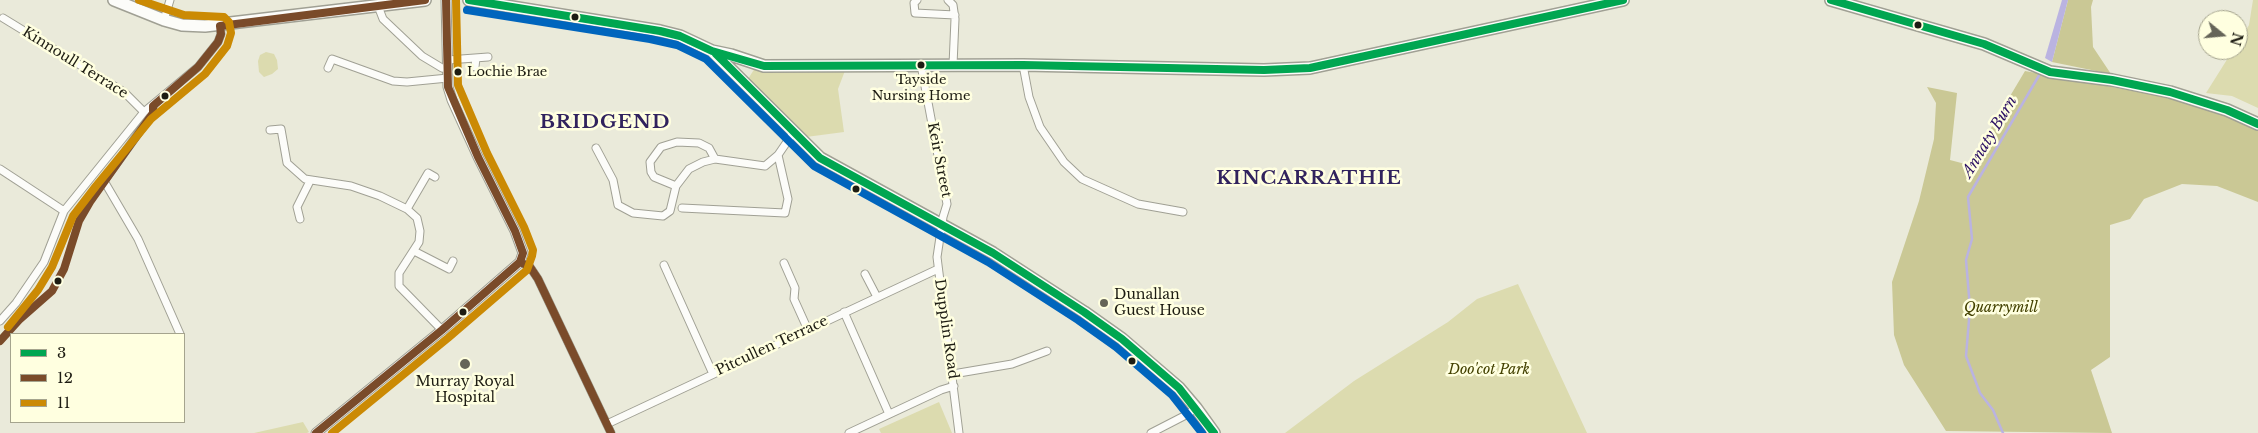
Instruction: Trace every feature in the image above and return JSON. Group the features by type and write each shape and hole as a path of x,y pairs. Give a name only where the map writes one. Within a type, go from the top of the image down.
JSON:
{"main road":[{"path":"114,0 164,20 182,25 220,26 424,0"},
{"path":"469,0 652,29 680,36 712,51 764,66 1023,65 1264,70 1310,68 1623,0"},
{"path":"1831,0 1960,36 2018,57 2050,72 2112,80 2170,92 2218,106 2258,124"},
{"path":"712,51 820,158 943,225 1053,291 1122,338 1179,388 1214,433"}],"street":[{"path":"164,20 170,0"},
{"path":"316,433 384,380 442,330 520,262 523,253 522,246 452,100 448,69 446,0"},
{"path":"917,0 914,3 915,12 955,15"},
{"path":"948,0 953,5 955,15 953,65"},
{"path":"378,6 380,15 422,56 442,68 448,69"},
{"name":"Kinnoull Terrace","path":"3,18 124,92 144,112"},
{"path":"0,321 16,304 44,262 64,211 144,112 198,67 218,42 221,34 220,26"},
{"path":"328,68 332,59 393,81 407,82 476,58 488,57"},
{"path":"475,67 476,58"},
{"name":"Keir Street","path":"921,65 947,204 943,225"},
{"path":"1023,65 1029,97 1040,127 1064,162 1082,179 1138,204 1183,212"},
{"path":"153,106 153,113 104,181 138,238 180,333"},
{"path":"270,130 281,129 287,163 300,176 310,181 351,186 394,201 407,208 417,218 420,231 418,242 399,273 399,286 442,330"},
{"path":"596,148 613,180 617,200 623,209 639,214 667,214 671,208 676,186 689,170 703,162 715,159 762,166 771,163 793,133"},
{"path":"676,186 654,177 651,172 650,162 661,147 677,142 699,143 709,148 715,159"},
{"path":"682,208 785,214 788,199 778,155"},
{"path":"0,169 64,211"},
{"path":"407,208 428,173 435,177"},
{"path":"300,219 297,207 310,181"},
{"name":"Dupplin Road","path":"943,225 937,257 959,433"},
{"path":"414,251 449,269 453,261"},
{"path":"520,262 530,267 538,279 611,433"},
{"path":"784,263 795,288 794,299 808,330"},
{"path":"664,265 713,374"},
{"name":"Pitcullen Terrace","path":"607,424 938,269"},
{"path":"865,274 876,297"},
{"path":"844,312 889,414"},
{"path":"953,374 1012,364 1047,351"},
{"path":"849,433 941,390 954,386"},
{"path":"1151,433 1196,408"}],"green space":[{"path":"2068,0 2093,0 2091,7 2093,47 2111,74 2052,62"},
{"path":"2253,0 2258,0 2258,108 2232,96 2206,93 2227,60 2248,60 2249,25"},
{"path":"266,52 274,54 278,69 264,77 259,72 258,61 260,55"},
{"path":"755,68 846,68 838,89 844,132 806,137 748,79"},
{"name":"Quarrymill","path":"2025,71 2216,106 2258,128 2258,202 2217,186 2182,184 2144,199 2130,219 2110,225 2110,357 2091,370 2112,433 1946,431 1904,365 1894,335 1892,282 1919,201 1934,139 1936,103 1927,87 1957,93 1950,160 1969,165"},
{"name":"Doo'cot Park","path":"1518,284 1587,433 1285,433 1354,381 1448,322 1477,299"},
{"path":"939,402 952,433 881,433 879,429"},
{"path":"303,422 309,432 307,433 254,433"}],"shaded area":[{"path":"2062,0 2068,0 2052,62 2045,58"}],"waterway":[{"name":"Annaty Burn","path":"2003,433 1993,410 1980,393 1966,356 1970,308 1966,260 1972,239 1968,197 2041,72"}],"transit line":[{"name":"11","path":"8,327 38,290 52,267 73,216 96,186 151,119 205,74 227,46 231,33 229,22 224,17 184,15 139,0"},
{"name":"12","path":"0,341 19,320 52,291 64,269 79,221 90,202 153,113 153,106 198,67 218,42 221,34 220,26 425,0"},
{"name":"12","path":"316,433 442,330 520,262 523,253 515,231 478,157 448,87 446,0"},
{"name":"11","path":"332,433 448,338 527,270 532,256 533,250 524,227 487,153 458,85 456,0"},
{"name":"3","path":"469,0 660,31 680,36 712,51 764,66 1023,65 1264,70 1310,68 1623,0"},
{"name":"3","path":"1831,0 1984,44 2050,72 2112,80 2170,92 2227,110 2258,124"},
{"path":"467,10 650,39 677,45 706,59 814,166 988,262 1078,320 1116,347 1172,395 1202,433"},
{"name":"3","path":"716,54 820,158 993,253 1084,312 1122,339 1179,388 1214,433"},
{"name":"12","path":"520,262 530,267 538,279 611,433"}],"place":[{"name":"Tayside Nursing Home","path":"921,65"},
{"name":"Lochie Brae","path":"458,72"},
{"name":"Dunallan Guest House","path":"1104,303"},
{"name":"Murray Royal Hospital","path":"465,364"}],"district":[{"name":"BRIDGEND","path":"605,123"},
{"name":"KINCARRATHIE","path":"1309,179"}]}
